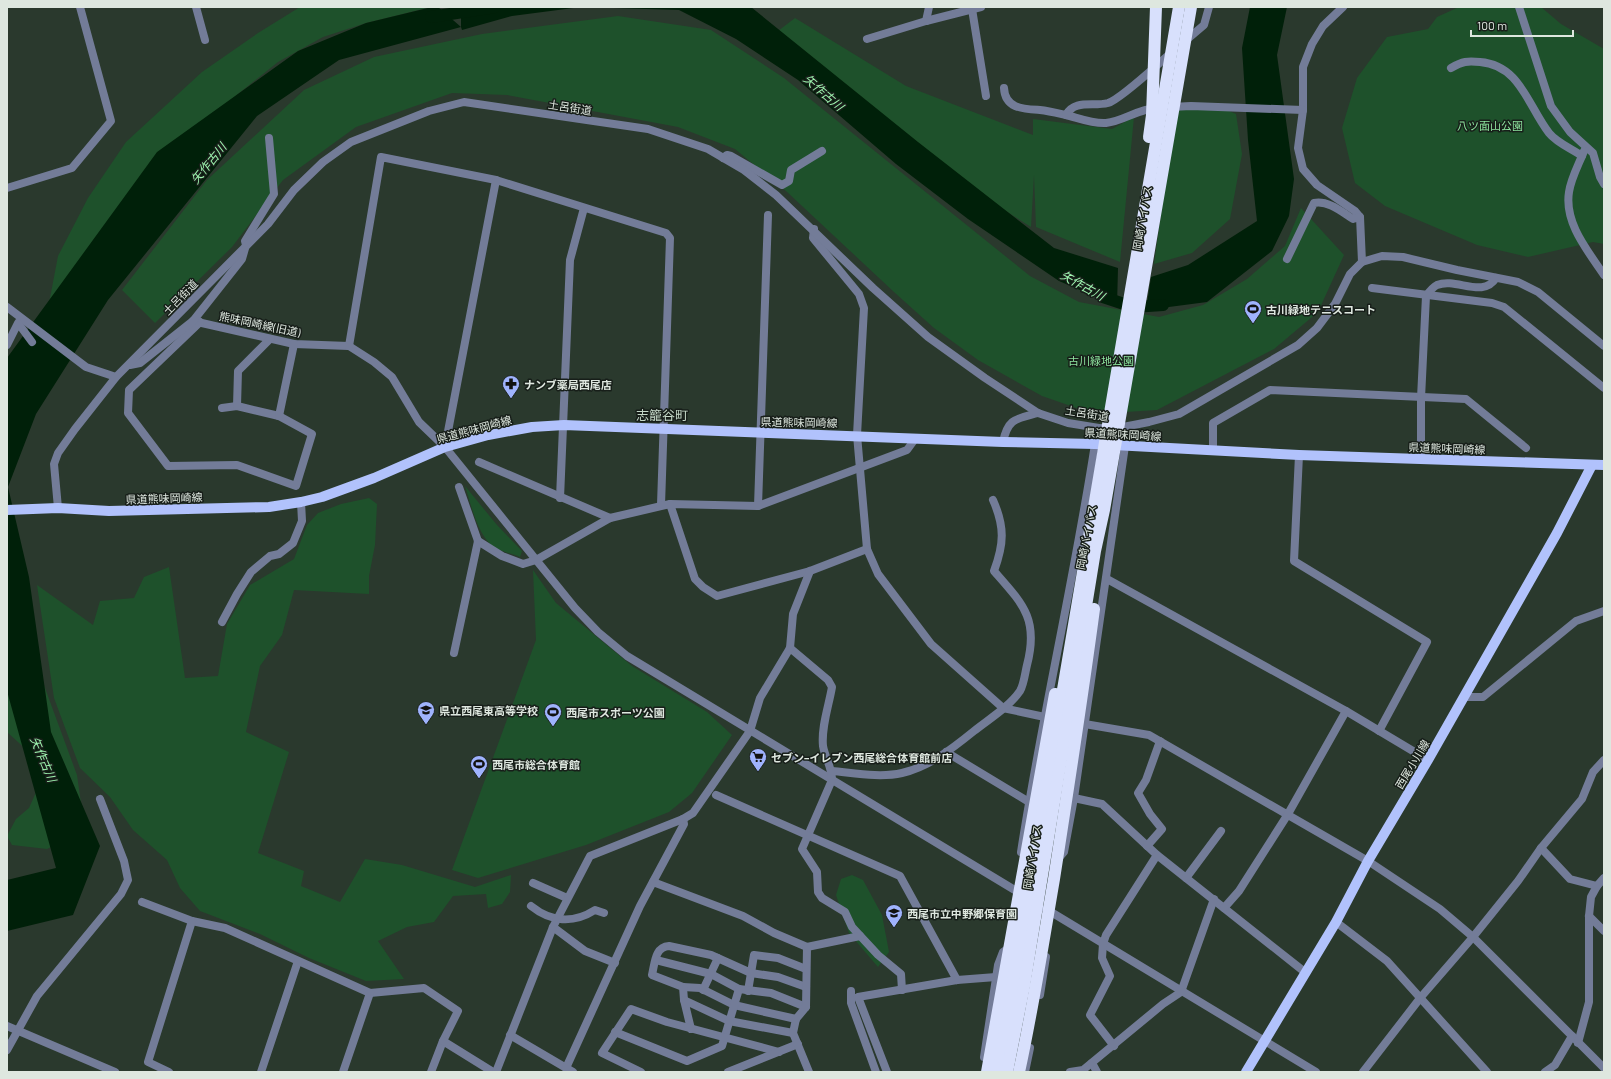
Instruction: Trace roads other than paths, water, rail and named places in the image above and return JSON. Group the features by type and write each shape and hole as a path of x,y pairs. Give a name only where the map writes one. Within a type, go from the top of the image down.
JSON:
{"highway":[{"path":"1139,244 1136,239 1152,115 1156,7"},
{"name":"岡崎バイパス","path":"998,1072 1179,7"},
{"name":"岡崎バイパス","path":"1007,1072 1024,986 1095,551 1104,510 1191,7"},
{"path":"1019,1072 1039,971 1081,709 1098,577 1095,551"},
{"path":"987,1072 1026,846 1053,703 1068,642 1078,586 1082,577"}],"main road":[{"name":"県道熊味岡崎線","path":"7,510 58,508 141,511 269,507 301,502 374,478 445,447 488,435 532,427 564,425 761,433 858,435 915,439 1096,444 1300,455 1604,465"},
{"name":"西尾小川線","path":"1246,1072 1336,922 1368,861 1428,760 1557,533 1592,465"}],"street":[{"path":"7,188 72,168 111,121 80,7"},
{"path":"196,7 205,40"},
{"path":"926,21 929,7"},
{"path":"867,39 926,21 981,7"},
{"path":"1066,115 1069,108 1076,105 1109,103 1122,95 1204,25 1209,7"},
{"path":"1343,7 1323,26 1312,44 1303,67 1303,110 1298,148 1303,169 1317,185 1355,210 1360,218 1362,262 1382,256"},
{"path":"1519,7 1551,106 1564,125 1594,153 1600,177 1604,184"},
{"path":"972,9 986,96"},
{"path":"1452,68 1462,61 1489,63 1504,68 1514,77 1550,134 1582,156"},
{"path":"1004,88 1004,94 1009,101 1021,109 1039,110 1105,123 1144,109 1191,106 1303,110"},
{"name":"土呂街道","path":"130,365 268,224 294,190 322,162 351,142 429,111 464,102 648,128 708,150 744,170 776,195 814,229 873,288 928,337 985,378 1038,413 1068,422 1099,428 1118,428 1179,414 1298,345 1317,328 1335,304 1350,274 1362,262"},
{"path":"222,408 236,406 279,416 312,434 296,486 237,465 168,466 128,413 129,390 196,321 242,258 246,245 245,240 249,232 274,194 269,138"},
{"path":"1585,146 1569,192 1570,211 1578,235 1604,275"},
{"path":"723,158 727,155 731,156 783,184 789,181 791,170 822,151"},
{"path":"661,505 670,238 666,233 496,180 381,157 349,346 360,352 392,377 419,422 445,447 575,608 598,632 622,651 750,731 832,775 1048,911 1316,1072"},
{"path":"445,447 496,180"},
{"path":"1287,259 1314,203 1320,202 1327,204 1353,219 1360,218"},
{"path":"560,498 570,260 584,208"},
{"path":"758,506 768,215"},
{"path":"814,229 813,238 859,294 864,308 858,435 859,467 867,549 878,574 932,644 1003,708 1044,717 1149,735 1368,861 1440,909 1473,937 1572,1036 1578,1044 1604,1068"},
{"path":"1362,246 1366,253 1382,256 1404,257 1518,282 1538,292 1604,346"},
{"path":"1421,459 1421,398 1426,296 1437,285 1451,283 1481,287 1490,284 1496,278"},
{"path":"1372,288 1426,296 1492,303 1504,307 1604,388"},
{"path":"7,307 19,320 32,342"},
{"path":"19,320 86,367 116,377"},
{"path":"7,345 19,320"},
{"path":"58,508 54,464 58,453 116,377 130,365 140,363 196,321"},
{"name":"熊味岡崎線(旧道)","path":"196,321 294,344 349,346"},
{"path":"236,406 238,371 270,339"},
{"path":"279,416 294,344"},
{"path":"1213,451 1213,423 1270,390 1466,399 1526,448"},
{"path":"1003,442 1006,428 1016,418 1038,413"},
{"path":"478,541 502,556 523,564 536,560 610,518 670,504 758,506 907,450 915,439"},
{"path":"1023,867 1020,856 1029,802 1096,444"},
{"path":"1058,856 1064,852 1074,798 1086,724 1125,446"},
{"path":"1300,455 1294,561 1427,642 1379,731"},
{"path":"479,462 560,498 610,518"},
{"path":"454,653 478,541 459,487"},
{"path":"832,775 899,774 915,769 946,752 1003,708 1021,690 1032,645 1031,630 1026,610 994,571 1001,552 1002,529 999,514 993,500"},
{"path":"222,622 239,589 251,572 270,556 279,554 293,544 302,521 301,502"},
{"path":"670,504 695,579 703,587 717,596 810,571 867,549"},
{"path":"496,1072 555,923 590,856 683,819 693,813 750,731 760,698 790,648 793,614 810,571"},
{"path":"1106,579 1346,711 1428,760"},
{"path":"1464,697 1483,697 1576,621 1604,611"},
{"path":"790,648 828,680 832,687 824,732 824,747 832,775 802,849 817,872 818,892 822,898 829,904 845,912 852,927 860,936 878,955 901,974 902,990"},
{"path":"1224,908 1239,891 1288,814 1346,711"},
{"path":"1147,846 1162,829 1150,814 1138,793 1146,780 1160,741"},
{"path":"946,752 1029,802"},
{"path":"1363,1072 1421,997 1473,937 1518,881 1541,848 1582,799 1593,772 1604,760"},
{"path":"716,795 900,876 957,980"},
{"path":"1074,798 1102,804 1157,855 1306,973"},
{"path":"7,1050 37,996 121,894 128,880 124,861 100,799"},
{"path":"510,1035 570,1070 615,963 653,882 684,824 683,819"},
{"path":"1186,878 1221,831"},
{"path":"1541,848 1570,879 1597,886"},
{"path":"1114,1046 1090,1015 1110,976 1102,958 1103,944 1106,935 1157,855"},
{"path":"1578,1044 1589,1002 1589,916 1591,897 1597,886 1604,878"},
{"path":"653,882 743,916 774,933 807,947 860,936"},
{"path":"533,883 567,898"},
{"path":"1070,1072 1083,1070 1114,1046 1163,1004 1181,992 1214,899"},
{"path":"142,902 192,921 225,928 370,993 424,988 458,1011 443,1041 431,1072"},
{"path":"531,906 555,923 585,950 615,963"},
{"path":"555,923 588,915 595,910 604,913"},
{"path":"1589,916 1604,931"},
{"path":"169,1072 148,1062 192,921"},
{"path":"1336,922 1387,961 1487,1072"},
{"path":"1025,1072 1045,970 1046,948 1044,937"},
{"path":"796,1019 734,1005 703,990 683,987 652,975 659,950 662,947 669,946 718,958 751,973 778,977 806,987"},
{"path":"807,947 806,1007 796,1019 793,1033 809,1072"},
{"path":"982,1072 996,976 1003,952 1008,952"},
{"path":"748,991 754,955 778,958 806,969"},
{"path":"703,990 718,958"},
{"path":"656,960 710,974 748,991 771,993 806,1007"},
{"path":"261,1072 298,961"},
{"path":"887,1072 858,997 957,980 996,976"},
{"path":"683,987 684,1000 691,1029"},
{"path":"615,1032 687,1061 722,1046 739,988"},
{"path":"852,991 851,1003 876,1072"},
{"path":"343,1072 370,993"},
{"path":"684,1000 729,1021 793,1033"},
{"path":"640,1072 602,1053 631,1009 691,1029 779,1052"},
{"path":"7,1026 115,1072"},
{"path":"1545,1072 1555,1065 1572,1036"},
{"path":"443,1041 493,1072"},
{"path":"728,1072 798,1044"},
{"path":"1092,1063 1097,1072"}],"water":[{"path":"432,7 438,7 461,27 339,60 257,116 108,300 36,414 8,487 29,577 51,732 100,846 73,915 7,931 7,880 56,868 7,691 7,358 157,152 298,51 366,23"},
{"path":"461,7 581,7 512,16 462,30"},
{"path":"581,7 751,7 918,142 1054,248 1118,268 1117,306 1059,281 968,219 896,164 798,80 736,39 679,10"},
{"path":"1250,7 1287,7 1277,55 1294,179 1289,216 1272,251 1207,302 1146,310 1151,277 1188,265 1257,221 1248,140 1242,48"}],"waterway":[{"name":"矢作古川","path":"431,17 495,7"},
{"name":"矢作古川","path":"1103,297 1133,307 1163,305"}],"place":[{"name":"古川緑地テニスコート","path":"1253,324"},
{"name":"ナンブ薬局西尾店","path":"511,399"},
{"name":"県立西尾東高等学校","path":"426,725"},
{"name":"西尾市スポーツ公園","path":"553,727"},
{"name":"セブン−イレブン西尾総合体育館前店","path":"758,772"},
{"name":"西尾市総合体育館","path":"479,779"},
{"name":"西尾市立中野郷保育園","path":"894,928"}],"district":[{"name":"志籠谷町","path":"662,415"}],"park label":[{"name":"八ツ面山公園","path":"1490,125"},
{"name":"古川緑地公園","path":"1101,360"}]}
